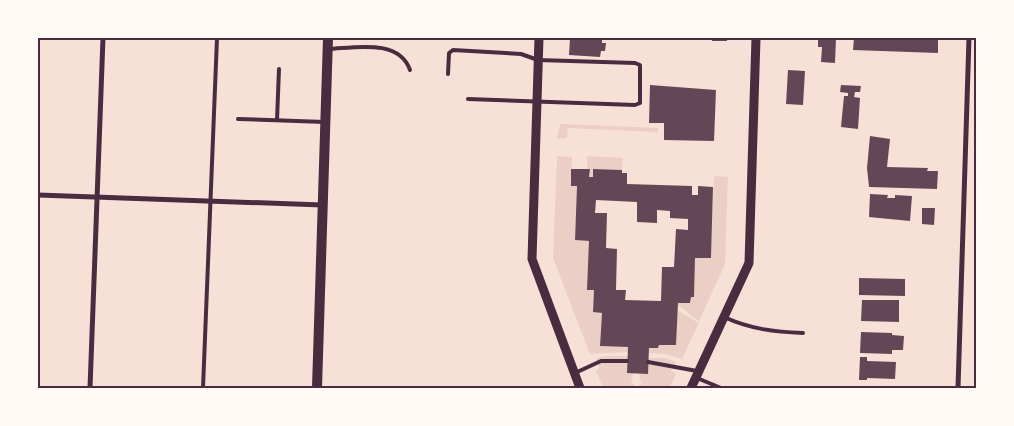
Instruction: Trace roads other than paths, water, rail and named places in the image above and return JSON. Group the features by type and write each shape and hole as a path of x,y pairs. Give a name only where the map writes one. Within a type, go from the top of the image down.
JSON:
{"main road":[{"path":"317,388 328,38"}],"street":[{"path":"90,388 103,38"},
{"path":"539,38 532,259 580,388"},
{"path":"691,388 749,263 756,38"},
{"path":"958,388 969,38"},
{"path":"38,195 322,205"}],"lane":[{"path":"203,388 217,38"},
{"path":"327,49 382,48 398,52 406,60 410,70"},
{"path":"448,74 449,54 453,50 521,54 538,60 640,65 640,103 636,105 536,103 468,99"},
{"path":"277,120 279,69"},
{"path":"238,119 325,122"},
{"path":"724,317 741,324 774,332 802,333"},
{"path":"574,373 601,361 628,361"},
{"path":"648,362 698,374 721,388"}]}
